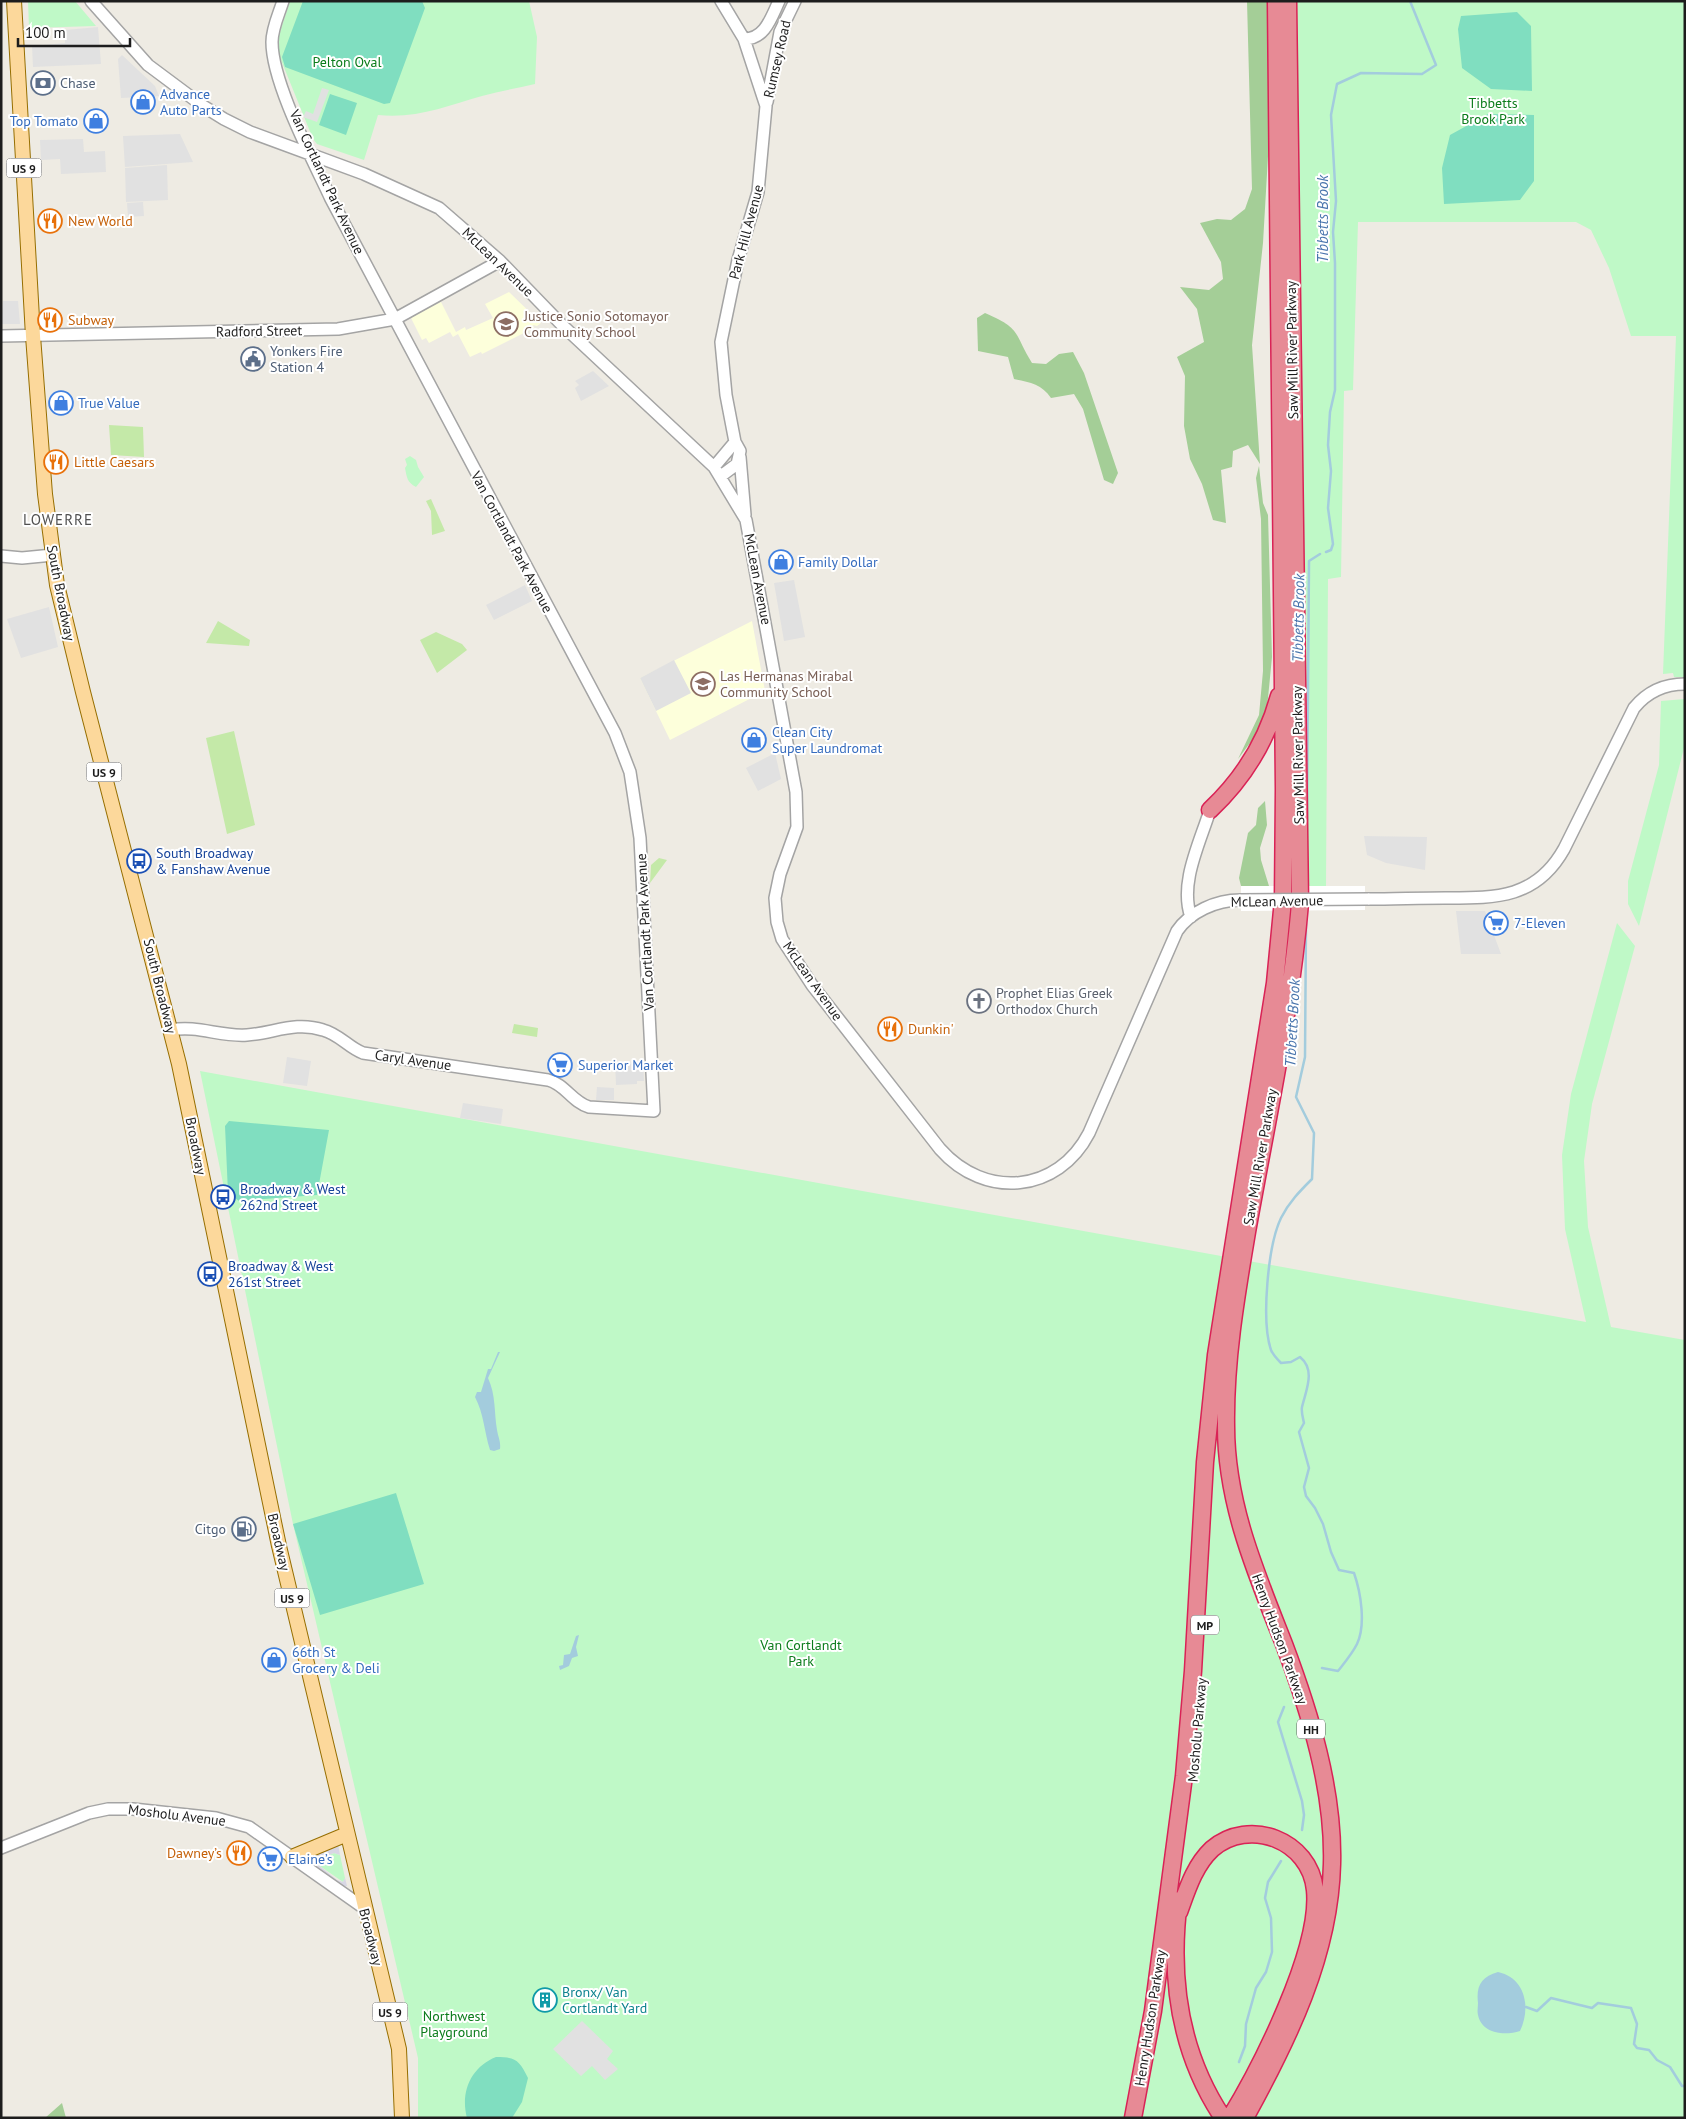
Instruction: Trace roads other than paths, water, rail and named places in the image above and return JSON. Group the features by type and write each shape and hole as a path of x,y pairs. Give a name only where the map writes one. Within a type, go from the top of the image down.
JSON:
{"highway":[{"name":"Saw Mill River Parkway","path":"1236,1263 1276,974 1284,872 1276,1"},
{"name":"Saw Mill River Parkway","path":"1236,1263 1292,968 1300,890 1294,603 1288,1"},
{"path":"1253,758 1270,722 1283,680"},
{"path":"1210,810 1235,786 1260,748 1268,747 1274,752 1284,770"},
{"name":"Henry Hudson Parkway","path":"1236,1263 1226,1437 1234,1504 1248,1551 1295,1676 1309,1720 1325,1784 1332,1851 1327,1915 1312,1975 1286,2038 1245,2118"},
{"name":"Henry Hudson Parkway","path":"1133,2118 1172,1916 1190,1722 1209,1417 1236,1263"},
{"name":"Mosholu Parkway","path":"1215,2112 1193,2061 1179,2010 1172,1916 1200,1704 1219,1409 1231,1334"},
{"path":"1172,1916 1202,1860 1223,1841 1241,1834 1264,1835 1287,1845 1304,1862 1314,1884 1314,1920 1293,1990 1268,2048 1230,2118"}],"main road":[{"name":"South Broadway","path":"14,1 30,242 33,336 45,494 52,555 57,585 82,692 171,1030 183,1083"},
{"name":"Broadway","path":"183,1083 279,1546 346,1834 401,2057 402,2118"},
{"path":"292,1857 346,1834"}],"street":[{"name":"McLean Avenue","path":"91,1 148,65 203,106 250,132 364,174 420,198 452,219 500,261 562,325 717,472 746,520 768,630 798,804 796,833 777,886 775,904 778,928 787,950 808,980 937,1144 954,1163 968,1173 985,1180 1014,1183 1046,1175 1072,1158 1090,1133 1174,937 1179,928 1191,917 1214,904 1240,900 1492,898 1518,891 1540,879 1554,865 1564,850 1634,708 1659,688 1685,684"},
{"name":"Van Cortlandt Park Avenue","path":"283,1 272,41 275,65 311,155 331,199 615,734 630,772 640,838 654,1111"},
{"name":"Park Hill Avenue","path":"721,1 744,39 766,106 758,192 738,260 721,342 726,395 737,446 746,520"},
{"path":"744,39 758,37 762,33 779,1"},
{"name":"Rumsey Road","path":"766,106 776,48 788,7 794,1"},
{"name":"Radford Street","path":"1,336 338,329 395,319 500,261"},
{"path":"717,472 736,464 737,446"},
{"path":"1,556 22,558 52,555"},
{"path":"1191,917 1186,902 1187,886 1210,810"},
{"name":"Caryl Avenue","path":"171,1030 187,1027 220,1034 249,1035 290,1026 306,1026 324,1030 339,1037 363,1053 548,1080 558,1084 581,1104 593,1108 654,1111"},
{"name":"Mosholu Avenue","path":"1,1848 89,1813 119,1808 228,1820 249,1827 364,1908"}],"water":[{"path":"498,1352 500,1352 488,1378 494,1397 500,1444 500,1449 494,1451 490,1450 475,1397 477,1392 481,1392 488,1369 491,1369"},
{"path":"579,1635 576,1647 578,1656 572,1658 569,1666 560,1670 559,1666 563,1665 564,1655 570,1654 576,1636"},
{"path":"1498,1972 1507,1975 1515,1981 1524,1995 1525,2013 1523,2022 1520,2031 1514,2033 1501,2033 1489,2030 1480,2021 1478,2015 1479,1987 1487,1977"}],"waterway":[{"name":"Tibbetts Brook","path":"1326,552 1331,550 1333,544 1328,508 1331,471 1328,445 1330,412 1335,390 1335,263 1333,232 1336,201 1331,115 1337,84 1361,73 1422,74 1436,65 1410,1"},
{"name":"Tibbetts Brook","path":"1307,820 1309,561 1320,554"},
{"name":"Tibbetts Brook","path":"1306,923 1305,1057 1296,1097 1314,1133 1312,1179 1288,1207 1276,1230 1269,1264 1266,1303 1268,1337 1273,1354 1281,1363 1291,1362 1300,1357 1308,1368 1309,1374 1302,1409 1304,1423 1299,1432 1309,1468 1304,1487 1306,1496 1323,1524 1331,1552 1339,1570 1354,1573 1359,1590 1362,1618 1357,1644 1338,1671 1322,1668"},
{"name":"Tibbetts Brook","path":"1284,1707 1278,1722 1302,1801 1304,1815 1302,1830"},
{"name":"Tibbetts Brook","path":"1239,2062 1245,2046 1246,2024 1256,1988 1266,1972 1272,1952 1271,1918 1265,1898 1268,1882 1281,1861"},
{"path":"1526,2007 1537,2011 1551,1998 1592,2008 1598,2003 1631,2008 1637,2024 1634,2044 1637,2048 1649,2050 1657,2060 1670,2067 1682,2086 1685,2086"}],"place":[{"name":"Chase","path":"43,83"},
{"name":"Advance Auto Parts","path":"143,102"},
{"name":"Top Tomato","path":"96,121"},
{"name":"New World","path":"50,221"},
{"name":"Subway","path":"50,320"},
{"name":"Justice Sonio Sotomayor Community School","path":"506,324"},
{"name":"Yonkers Fire Station 4","path":"253,359"},
{"name":"True Value","path":"61,403"},
{"name":"Little Caesars","path":"56,462"},
{"name":"Family Dollar","path":"781,562"},
{"name":"Las Hermanas Mirabal Community School","path":"703,684"},
{"name":"Clean City Super Laundromat","path":"754,740"},
{"name":"South Broadway & Fanshaw Avenue","path":"139,861"},
{"name":"7-Eleven","path":"1496,923"},
{"name":"Prophet Elias Greek Orthodox Church","path":"979,1001"},
{"name":"Dunkin'","path":"890,1029"},
{"name":"Superior Market","path":"560,1065"},
{"name":"Broadway & West 262nd Street","path":"223,1197"},
{"name":"Broadway & West 261st Street","path":"210,1274"},
{"name":"Citgo","path":"244,1529"},
{"name":"66th St Grocery & Deli","path":"274,1660"},
{"name":"Dawney’s","path":"239,1853"},
{"name":"Elaine’s","path":"270,1859"},
{"name":"Bronx/ Van Cortlandt Yard","path":"545,2000"}],"district":[{"name":"LOWERRE","path":"58,519"}],"park label":[{"name":"Pelton Oval","path":"347,62"},
{"name":"Tibbetts Brook Park","path":"1493,112"},
{"name":"Van Cortlandt Park","path":"801,1654"},
{"name":"Northwest Playground","path":"454,2024"}]}
